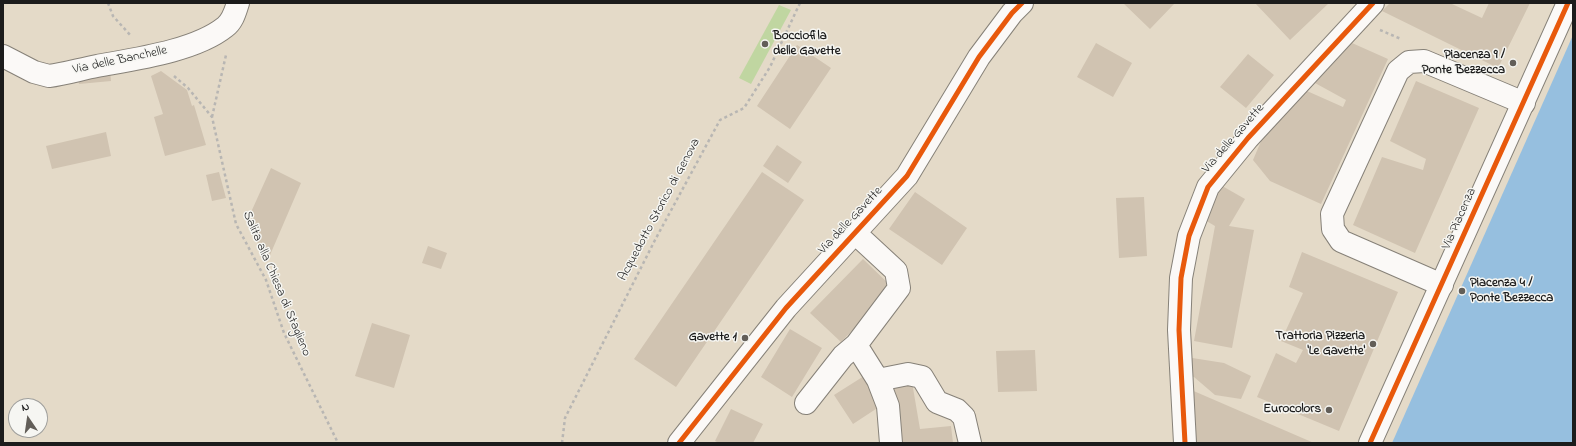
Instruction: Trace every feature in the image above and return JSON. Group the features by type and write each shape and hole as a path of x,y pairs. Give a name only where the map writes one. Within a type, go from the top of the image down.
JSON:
{"street":[{"name":"Via delle Gavette","path":"679,443 786,308 907,176 978,57 1012,13 1022,3"},
{"name":"Via delle Gavette","path":"1185,443 1179,330 1181,278 1189,236 1208,187 1248,138 1373,3"},
{"name":"Via Piacenza","path":"1370,443 1568,3"},
{"name":"Via delle Banchelle","path":"3,56 34,72 49,76 150,57 206,38 226,26 235,11"},
{"path":"1442,285 1341,241 1333,229 1332,214 1398,71 1409,62 1424,61 1524,103"},
{"path":"806,403 843,356 856,345 900,288 896,271 855,233"},
{"path":"856,345 878,380 888,406 891,443"},
{"path":"878,380 908,374 922,377 937,402 956,410 964,417 970,443"}],"path":[{"path":"108,3 113,16 132,37"},
{"path":"212,117 235,11"}],"green space":[{"name":"Bocciofila delle Gavette","path":"779,5 791,10 751,84 739,78"}],"water":[{"path":"1573,35 1573,443 1392,443"}],"building":[{"path":"1123,3 1175,3 1150,29"},
{"path":"1255,3 1329,3 1290,40"},
{"path":"1390,3 1453,3 1452,4 1482,18 1489,3 1530,3 1498,68 1382,11"},
{"path":"1096,43 1132,63 1113,97 1077,77"},
{"path":"1352,43 1388,59 1321,204 1270,181 1253,160 1262,139 1307,91 1343,107 1346,100 1315,83"},
{"path":"797,45 831,68 790,129 757,106"},
{"path":"1248,54 1274,75 1246,108 1220,87"},
{"path":"110,70 111,81 79,84 77,74"},
{"path":"161,71 187,90 192,106 194,105 206,145 165,156 154,117 163,114 151,76"},
{"path":"1416,81 1479,108 1415,253 1353,225 1382,157 1423,170 1426,159 1390,141"},
{"path":"106,132 111,156 52,169 46,146"},
{"path":"777,145 802,162 788,183 763,166"},
{"path":"271,168 301,183 267,262 247,221"},
{"path":"219,172 226,198 212,201 206,175"},
{"path":"762,172 804,200 676,387 634,359"},
{"path":"1217,183 1245,199 1229,226 1254,230 1232,348 1194,341 1215,226 1198,216"},
{"path":"915,192 967,228 942,265 889,229"},
{"path":"1144,197 1147,256 1119,258 1116,198"},
{"path":"428,246 447,253 441,269 422,263"},
{"path":"1302,252 1398,292 1339,431 1257,397 1276,353 1296,363 1303,350 1281,341 1303,293 1289,287"},
{"path":"863,259 893,288 841,342 810,313"},
{"path":"372,323 410,335 394,388 355,376"},
{"path":"790,329 822,348 792,397 761,377"},
{"path":"1035,350 1037,391 998,392 996,351"},
{"path":"1186,357 1224,363 1251,376 1241,399 1215,395 1194,377 1188,376"},
{"path":"864,376 882,405 853,424 834,395"},
{"path":"912,382 920,429 951,426 953,443 898,443 889,385"},
{"path":"1189,389 1314,443 1194,443"},
{"path":"731,409 763,424 753,443 719,443 715,441"}],"cycle path":[{"path":"679,443 786,308 907,176 979,57 1012,13 1022,3"},
{"path":"1185,443 1179,330 1181,278 1189,236 1208,187 1248,138 1373,3"},
{"path":"1370,443 1568,3"}],"place":[{"name":"Bocciofila delle Gavette","path":"765,44"},
{"name":"Piacenza 9 / Ponte Bezzecca","path":"1513,63"},
{"name":"Piacenza 4 / Ponte Bezzecca","path":"1462,291"},
{"name":"Gavette 1","path":"745,338"},
{"name":"Trattoria Pizzeria 'Le Gavette'","path":"1373,344"},
{"name":"Eurocolors","path":"1329,410"}]}
